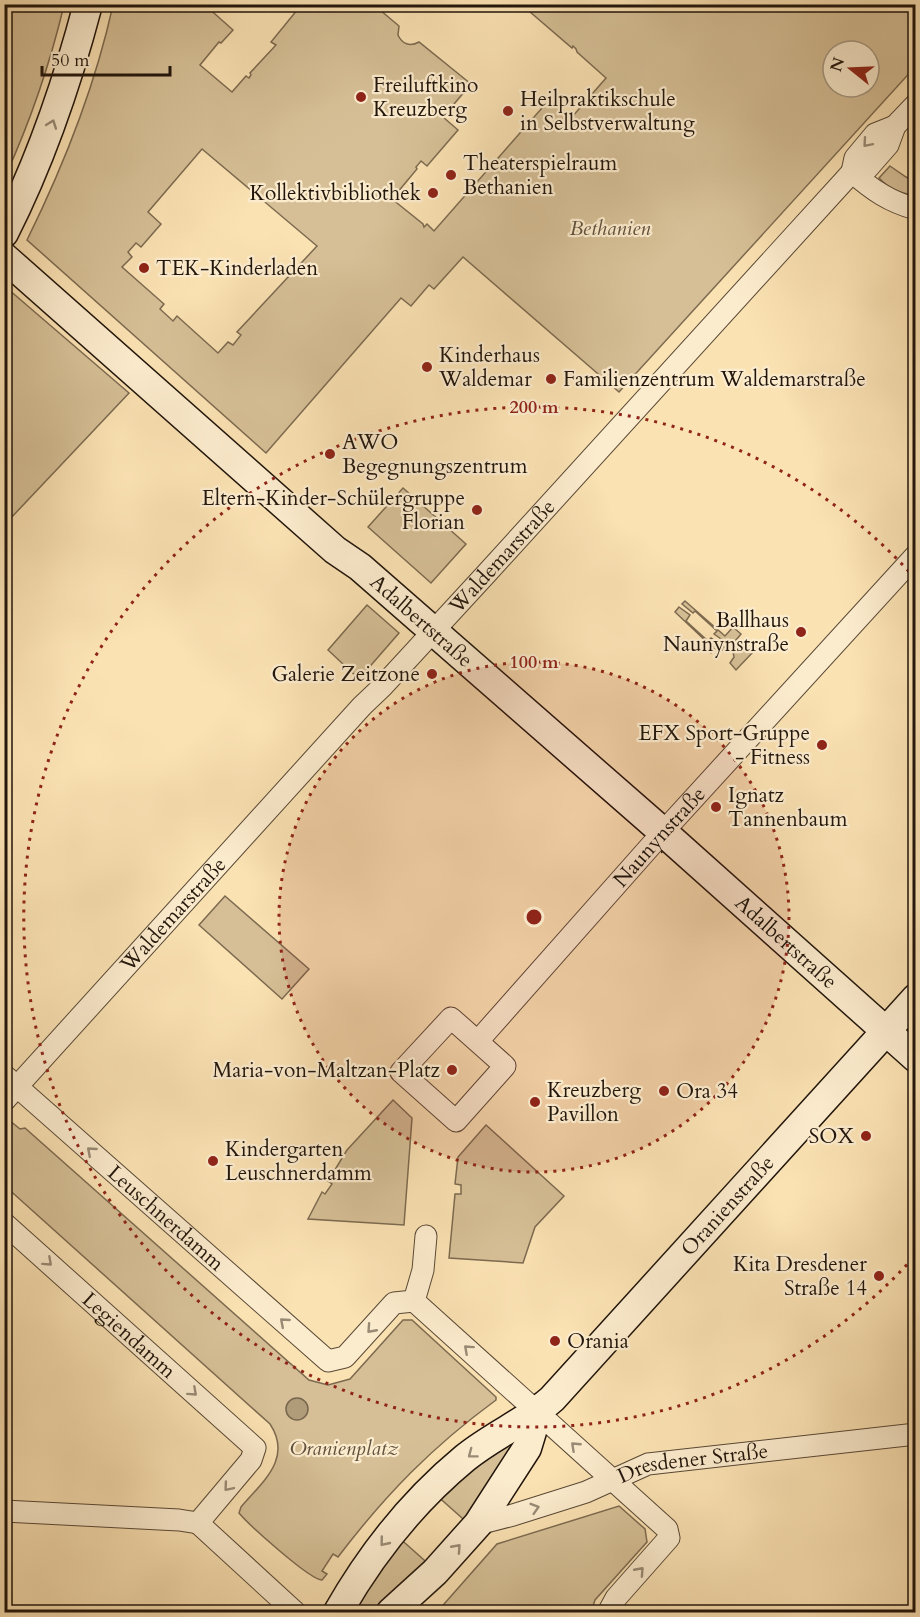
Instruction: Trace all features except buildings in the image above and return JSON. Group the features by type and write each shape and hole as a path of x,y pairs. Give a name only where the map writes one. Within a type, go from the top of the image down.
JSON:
{"street":[{"path":"4,233 50,130 88,4"},
{"name":"Waldemarstraße","path":"8,1087 433,632 852,172 867,169 888,145 896,126 915,104"},
{"path":"852,172 879,194 915,209"},
{"name":"Adalbertstraße","path":"4,257 335,550 360,567 663,832 915,1058"},
{"name":"Naunynstraße","path":"478,1041 663,832 915,555"},
{"name":"Oranienstraße","path":"338,1612 377,1550 409,1513 466,1457 494,1437 538,1412 580,1369 915,998"},
{"path":"451,1018 478,1041 505,1066 456,1122 401,1072 451,1018"},
{"name":"Leuschnerdamm","path":"8,1087 328,1361 345,1357 394,1303 414,1301"},
{"name":"Legiendamm","path":"4,1222 255,1448 251,1460 198,1523"},
{"path":"426,1236 423,1270 414,1301 670,1534 664,1545 616,1598 612,1611"},
{"name":"Oranienstraße","path":"391,1612 435,1572 478,1524 528,1448 538,1412"},
{"name":"Dresdener Straße","path":"478,1524 579,1495 648,1464 915,1434"},
{"path":"4,1511 179,1520 198,1523 295,1612"}],"green space":[{"name":"Bethanien","path":"302,4 374,5 399,26 398,35 404,42 412,44 419,42 471,84 443,117 458,130 427,166 421,161 392,199 424,227 427,224 434,231 549,100 572,117 606,78 573,46 572,48 522,5 908,5 915,11 915,67 619,392 463,257 434,289 429,285 411,306 401,298 266,453 27,240 54,183 77,125 106,36 113,5 199,5 203,9 206,6 233,30 221,43 219,42 200,65 232,92 246,76 249,78 250,73 276,45 271,42","holes":["202,149 317,246 237,332 241,335 233,345 228,342 218,353 177,316 173,321 160,309 164,304 122,267 132,257 128,252 136,243 141,247 161,224 148,212"]},
{"path":"4,5 64,5 39,92 5,177"},
{"path":"890,166 915,181 915,196 896,190 879,178"},
{"path":"8,289 129,393 9,520 5,517 5,525 4,294"},
{"path":"403,488 466,544 431,583 368,527"},
{"path":"685,601 725,636 733,627 741,634 731,646 714,634 717,631 695,611 693,613 682,604"},
{"path":"367,605 399,633 359,679 328,650"},
{"path":"679,607 690,615 686,621 708,641 711,638 727,649 725,652 718,646 711,653 707,649 710,645 675,612"},
{"path":"742,642 753,652 736,670 730,663 734,657 733,652"},
{"path":"225,896 309,969 282,999 199,925"},
{"path":"393,1100 412,1118 404,1225 308,1219 322,1192 325,1194 332,1184 328,1181 347,1150"},
{"name":"Oranienplatz","path":"4,1116 20,1129 25,1128 309,1380 328,1385 350,1379 403,1320 412,1320 496,1397 496,1400 411,1472 374,1512 338,1557 333,1554 322,1571 327,1574 322,1580 315,1578 254,1529 239,1513 241,1507 272,1469 276,1459 278,1448 270,1424 5,1186"},
{"path":"486,1125 564,1196 535,1227 523,1263 449,1258 455,1194 461,1194 461,1185 455,1184 458,1157"},
{"path":"519,1433 471,1526 434,1493"},
{"path":"619,1506 645,1529 647,1542 595,1600 591,1612 437,1612 497,1544"},
{"path":"396,1535 433,1568 383,1612 343,1612"}],"shaded area":[{"path":"297,1398 305,1401 308,1409 305,1417 297,1420 289,1417 286,1409 289,1401"}],"place":[{"name":"Freiluftkino Kreuzberg","path":"361,97"},
{"name":"Heilpraktikschule in Selbstverwaltung","path":"508,111"},
{"name":"Theaterspielraum Bethanien","path":"451,175"},
{"name":"Kollektivbibliothek","path":"433,193"},
{"name":"TEK-Kinderladen","path":"144,268"},
{"name":"Kinderhaus Waldemar","path":"427,367"},
{"name":"Familienzentrum Waldemarstraße","path":"551,379"},
{"name":"AWO Begegnungszentrum","path":"330,454"},
{"name":"Eltern-Kinder-Schülergruppe Florian","path":"477,510"},
{"name":"Ballhaus Naunynstraße","path":"801,632"},
{"name":"Galerie Zeitzone","path":"432,674"},
{"name":"EFX Sport-Gruppe - Fitness","path":"822,745"},
{"name":"Ignatz Tannenbaum","path":"716,807"},
{"name":"Maria-von-Maltzan-Platz","path":"452,1070"},
{"name":"Ora 34","path":"664,1091"},
{"name":"Kreuzberg Pavillon","path":"535,1102"},
{"name":"SOX","path":"866,1136"},
{"name":"Kindergarten Leuschnerdamm","path":"213,1161"},
{"name":"Kita Dresdener Straße 14","path":"879,1276"},
{"name":"Orania","path":"555,1341"}]}
